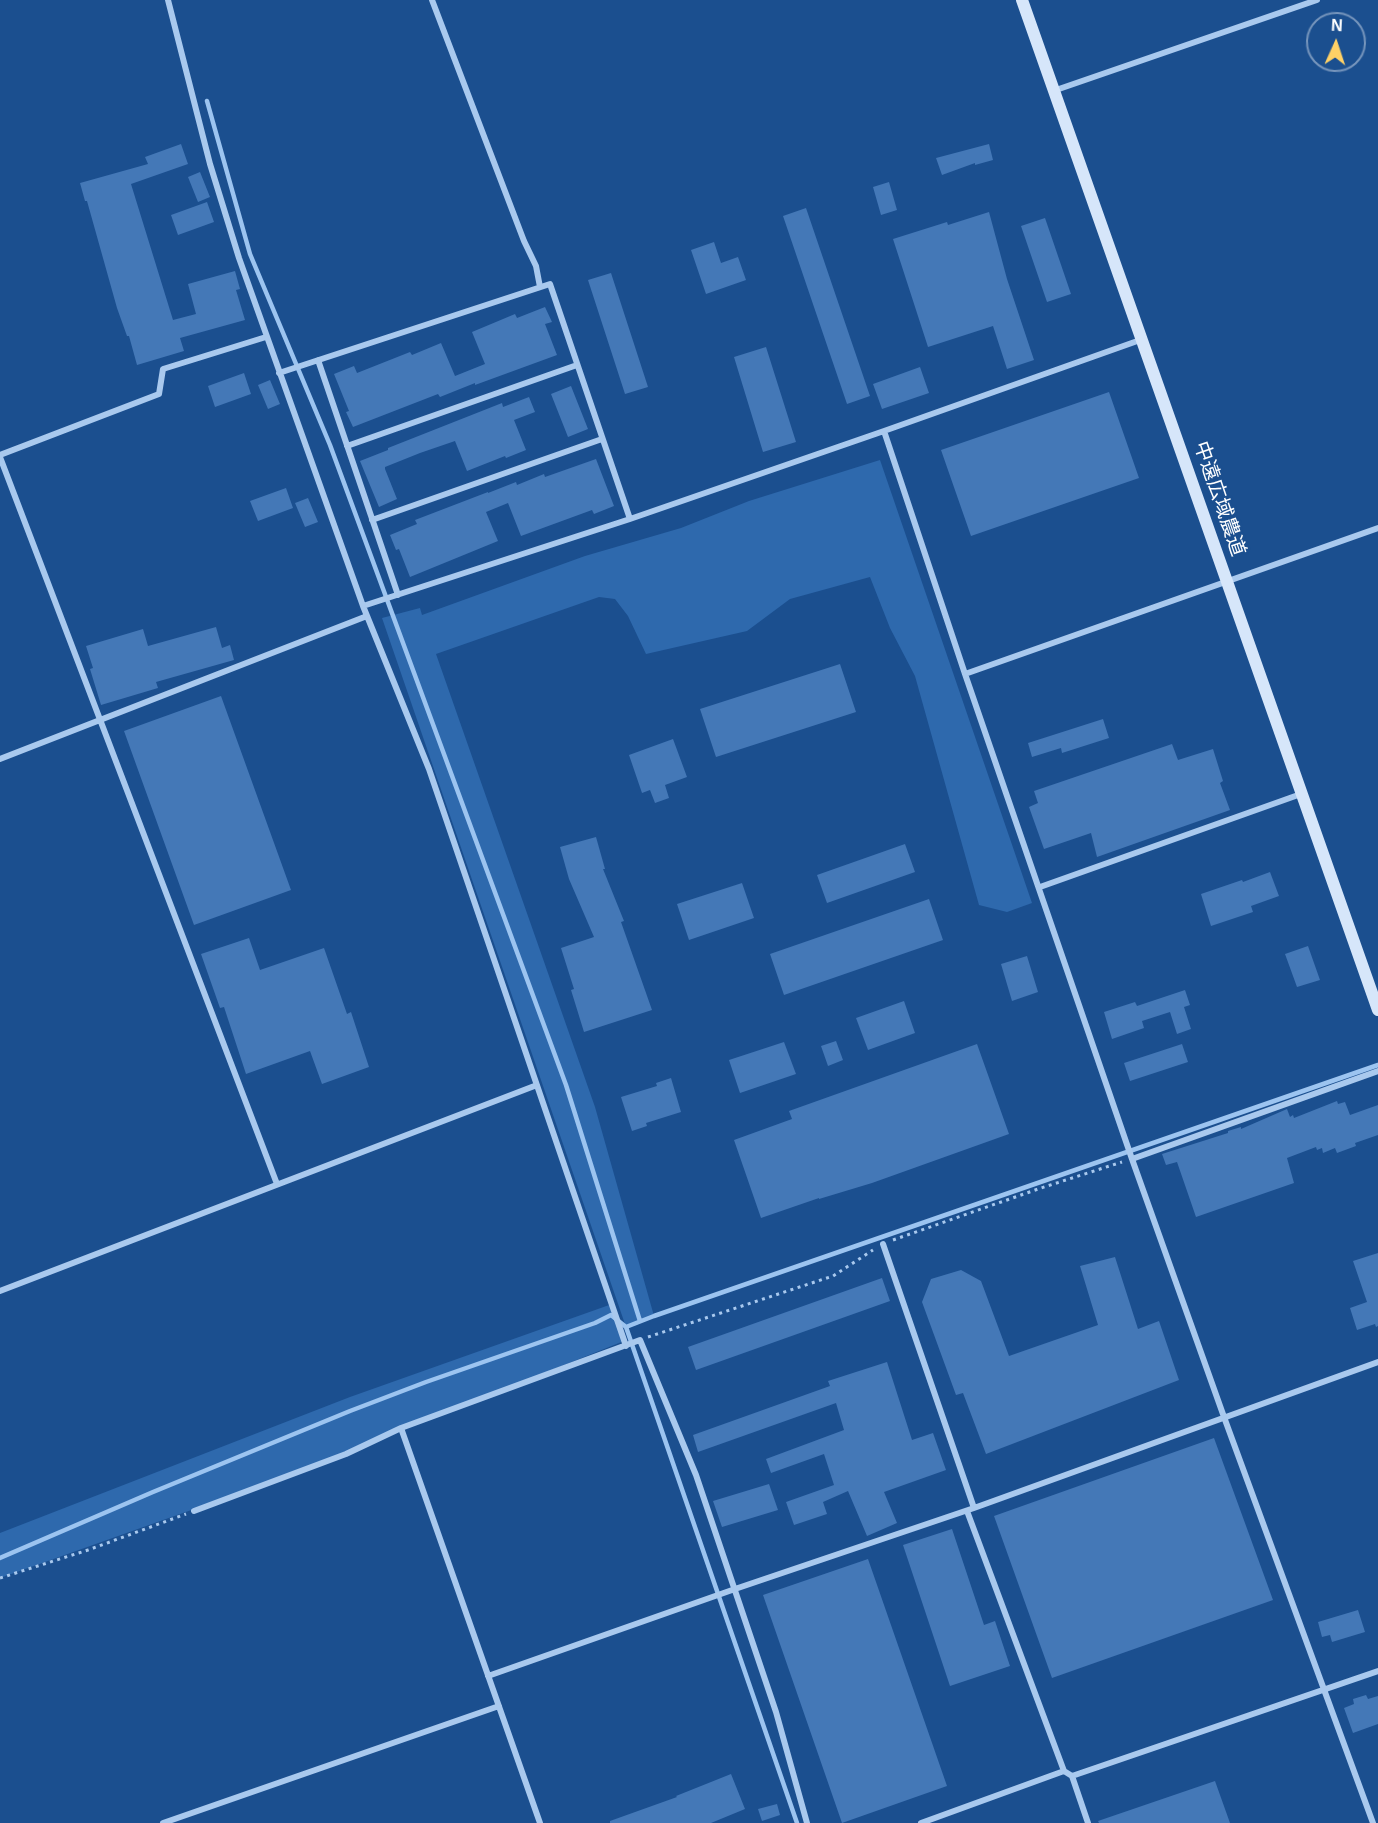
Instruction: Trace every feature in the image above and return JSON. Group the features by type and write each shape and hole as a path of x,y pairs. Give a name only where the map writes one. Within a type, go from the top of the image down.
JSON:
{"street":[{"path":"168,0 210,164 266,337 363,606 429,769 626,1346"},
{"path":"432,0 524,241 536,266 540,287"},
{"name":"中遠広域農道","path":"1022,0 1056,90 1378,1010"},
{"path":"1056,90 1317,0"},
{"path":"279,373 550,284 630,519"},
{"path":"266,337 163,369 159,394 0,456 278,1184"},
{"path":"363,606 630,519 1143,339"},
{"path":"318,360 398,595"},
{"path":"347,446 577,365"},
{"path":"884,431 1132,1159 1373,1823"},
{"path":"372,520 602,439"},
{"path":"965,674 1378,528"},
{"path":"0,759 367,616"},
{"path":"1040,887 1301,794"},
{"path":"1132,1159 1378,1071"},
{"path":"0,1291 537,1085"},
{"path":"883,1244 971,1510 1064,1771 1071,1776 1088,1823"},
{"path":"194,1511 346,1454 401,1428 640,1340 696,1475 776,1712 807,1823"},
{"path":"488,1676 735,1588 971,1510 1378,1362"},
{"path":"401,1428 540,1823"},
{"path":"1071,1776 1378,1671"},
{"path":"163,1823 499,1706"},
{"path":"921,1823 1064,1771"}],"path":[{"path":"640,1340 833,1276 883,1244 1041,1188 1132,1159"},
{"path":"0,1578 88,1550 194,1511"}],"shaded area":[{"path":"880,460 1032,903 1007,912 979,905 915,676 890,628 870,577 790,599 747,631 646,654 628,616 615,599 599,597 436,654 595,1107 654,1316 626,1327 382,618 420,608 422,615 585,556 681,528 749,501"},
{"path":"612,1304 624,1341 287,1476 0,1578 0,1533 350,1397"}],"building":[{"path":"181,144 188,164 131,184 173,320 196,314 188,284 235,271 240,289 236,290 245,320 180,338 184,351 137,365 129,336 127,336 117,308 80,183 148,164 145,157"},
{"path":"989,144 993,160 975,165 975,163 942,175 936,158"},
{"path":"200,172 210,197 198,202 188,177"},
{"path":"889,182 897,210 881,215 873,187"},
{"path":"207,202 214,222 178,235 171,215"},
{"path":"806,208 870,396 847,404 783,216"},
{"path":"989,212 1007,279 1034,360 1007,369 993,326 928,347 893,239"},
{"path":"1045,218 1071,294 1047,302 1021,226"},
{"path":"714,242 721,263 738,257 746,280 706,294 691,250"},
{"path":"611,273 648,387 625,394 588,280"},
{"path":"545,307 552,322 545,324 557,355 440,397 438,394 353,427 334,374 354,366 357,373 410,352 412,355 441,343 455,376 485,364 472,332 515,314 517,318"},
{"path":"766,347 796,442 763,452 734,357"},
{"path":"920,367 929,393 882,409 873,384"},
{"path":"244,373 251,394 215,407 208,386"},
{"path":"270,380 280,404 268,409 258,385"},
{"path":"571,386 588,429 568,437 551,394"},
{"path":"1109,392 1139,478 971,536 941,450"},
{"path":"529,397 535,412 514,420 526,450 467,471 455,441 420,453 385,467 397,499 379,507 360,461 502,403 503,407"},
{"path":"596,459 614,506 594,514 592,510 521,536 508,503 486,512 498,541 410,577 399,549 396,550 390,535 417,524 415,520 488,492 516,482 517,485 544,474 545,477"},
{"path":"286,488 293,508 258,521 250,501"},
{"path":"308,498 318,522 305,527 295,503"},
{"path":"216,627 222,648 230,645 234,660 156,682 158,688 101,705 86,646 143,629 148,646"},
{"path":"840,664 856,712 716,757 700,709"},
{"path":"221,696 291,890 194,925 124,731"},
{"path":"1103,719 1109,738 1062,753 1061,748 1032,757 1028,743"},
{"path":"673,739 687,777 665,785 669,798 655,803 650,790 642,793 629,755"},
{"path":"1172,744 1178,760 1213,749 1223,781 1220,783 1230,810 1097,857 1091,833 1044,849 1029,807 1038,803 1034,791"},
{"path":"596,837 605,869 603,869 624,921 621,922 652,1010 584,1032 561,948 594,937 569,879 560,847"},
{"path":"905,844 915,872 827,903 817,875"},
{"path":"1270,872 1279,896 1251,906 1253,912 1211,926 1201,894"},
{"path":"742,883 754,918 689,940 677,904"},
{"path":"929,899 943,940 784,995 770,954"},
{"path":"249,938 260,970 324,948 347,1014 351,1012 369,1067 322,1084 310,1051 246,1074 224,1007 220,1008 201,954"},
{"path":"1308,946 1320,980 1297,987 1285,954"},
{"path":"1027,956 1038,992 1012,1001 1001,964"},
{"path":"1185,990 1190,1005 1184,1007 1191,1029 1177,1034 1170,1012 1142,1021 1144,1028 1112,1039 1104,1012 1135,1002 1137,1006"},
{"path":"904,1001 915,1033 868,1050 856,1018"},
{"path":"836,1041 843,1060 828,1066 821,1046"},
{"path":"784,1042 796,1074 740,1093 729,1060"},
{"path":"977,1044 1009,1134 872,1183 761,1218 734,1140 792,1119 789,1111"},
{"path":"1182,1044 1188,1062 1130,1081 1124,1063"},
{"path":"671,1078 681,1112 646,1123 647,1126 632,1131 621,1097 657,1086 656,1083"},
{"path":"1337,1101 1338,1104 1345,1102 1350,1115 1378,1105 1378,1135 1355,1143 1356,1146 1337,1153 1335,1148 1323,1153 1322,1148 1317,1150 1316,1147 1287,1158 1294,1183 1196,1217 1177,1162 1166,1165 1162,1154 1228,1133 1228,1131 1241,1127 1241,1129 1287,1109 1290,1117 1293,1115 1294,1118"},
{"path":"1378,1253 1378,1326 1376,1327 1375,1324 1357,1330 1350,1308 1367,1302 1353,1261"},
{"path":"1115,1257 1138,1329 1159,1321 1179,1380 986,1454 963,1393 956,1395 922,1302 931,1279 961,1270 981,1281 1009,1356 1098,1325 1080,1266"},
{"path":"882,1278 890,1301 696,1370 688,1347"},
{"path":"887,1362 912,1440 933,1433 946,1470 884,1492 897,1523 867,1536 848,1491 823,1502 827,1514 794,1525 786,1502 834,1485 824,1454 771,1473 766,1459 844,1430 836,1403 698,1452 693,1435 830,1386 828,1381"},
{"path":"1214,1438 1273,1600 1052,1678 994,1516"},
{"path":"769,1484 778,1510 722,1527 713,1501"},
{"path":"952,1529 984,1625 995,1621 1010,1666 950,1686 903,1545"},
{"path":"868,1559 947,1786 842,1823 763,1595"},
{"path":"1358,1610 1365,1632 1332,1642 1330,1635 1322,1637 1318,1622"},
{"path":"1366,1695 1368,1699 1378,1696 1378,1724 1353,1733 1344,1708 1354,1704 1353,1699"},
{"path":"731,1774 745,1809 711,1823 610,1823 610,1821 677,1797"},
{"path":"1215,1781 1230,1823 1099,1823 1098,1821"},
{"path":"777,1804 780,1815 762,1821 758,1809"}],"waterway":[{"path":"207,101 250,254 330,445 566,1085 640,1321"},
{"path":"626,1327 1378,1065"},
{"path":"0,1558 350,1411 595,1323 611,1315 626,1327 797,1823"}]}
